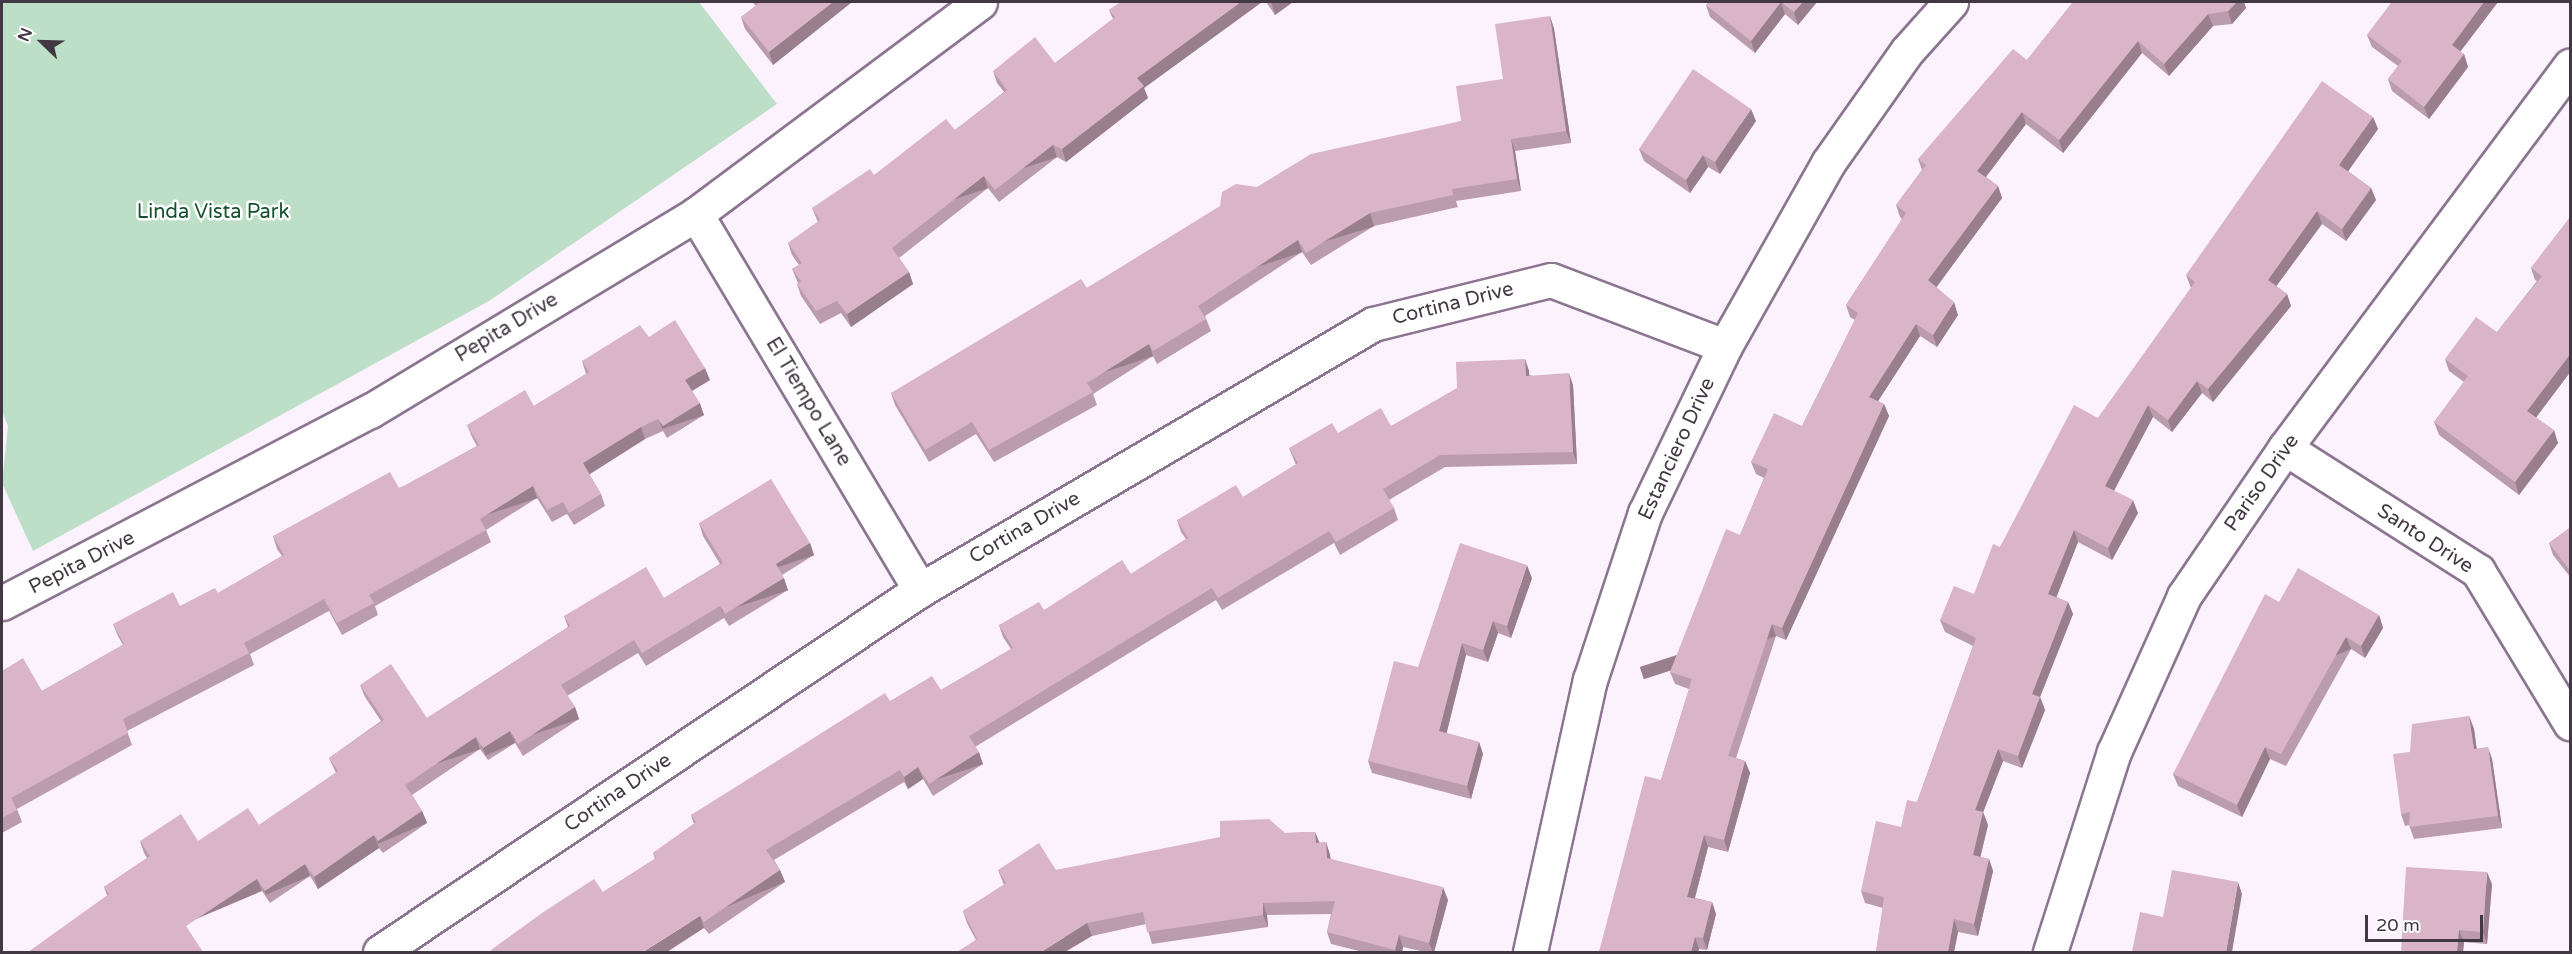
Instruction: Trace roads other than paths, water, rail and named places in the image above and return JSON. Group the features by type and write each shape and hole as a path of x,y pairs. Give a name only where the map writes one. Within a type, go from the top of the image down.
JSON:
{"street":[{"name":"Pepita Drive","path":"2,603 370,411 696,214 980,2"},
{"name":"Estanciero Drive","path":"1530,952 1590,680 1645,513 1725,346 1828,163 1907,51 1951,2"},
{"name":"Pariso Drive","path":"2050,952 2114,752 2184,596 2284,448 2571,66"},
{"name":"El Tiempo Lane","path":"696,214 920,590"},
{"name":"Cortina Drive","path":"380,952 920,590 1373,324 1551,280 1725,346"},
{"name":"Santo Drive","path":"2284,448 2478,571 2571,723"}],"park label":[{"name":"Linda Vista Park","path":"213,212"}]}
